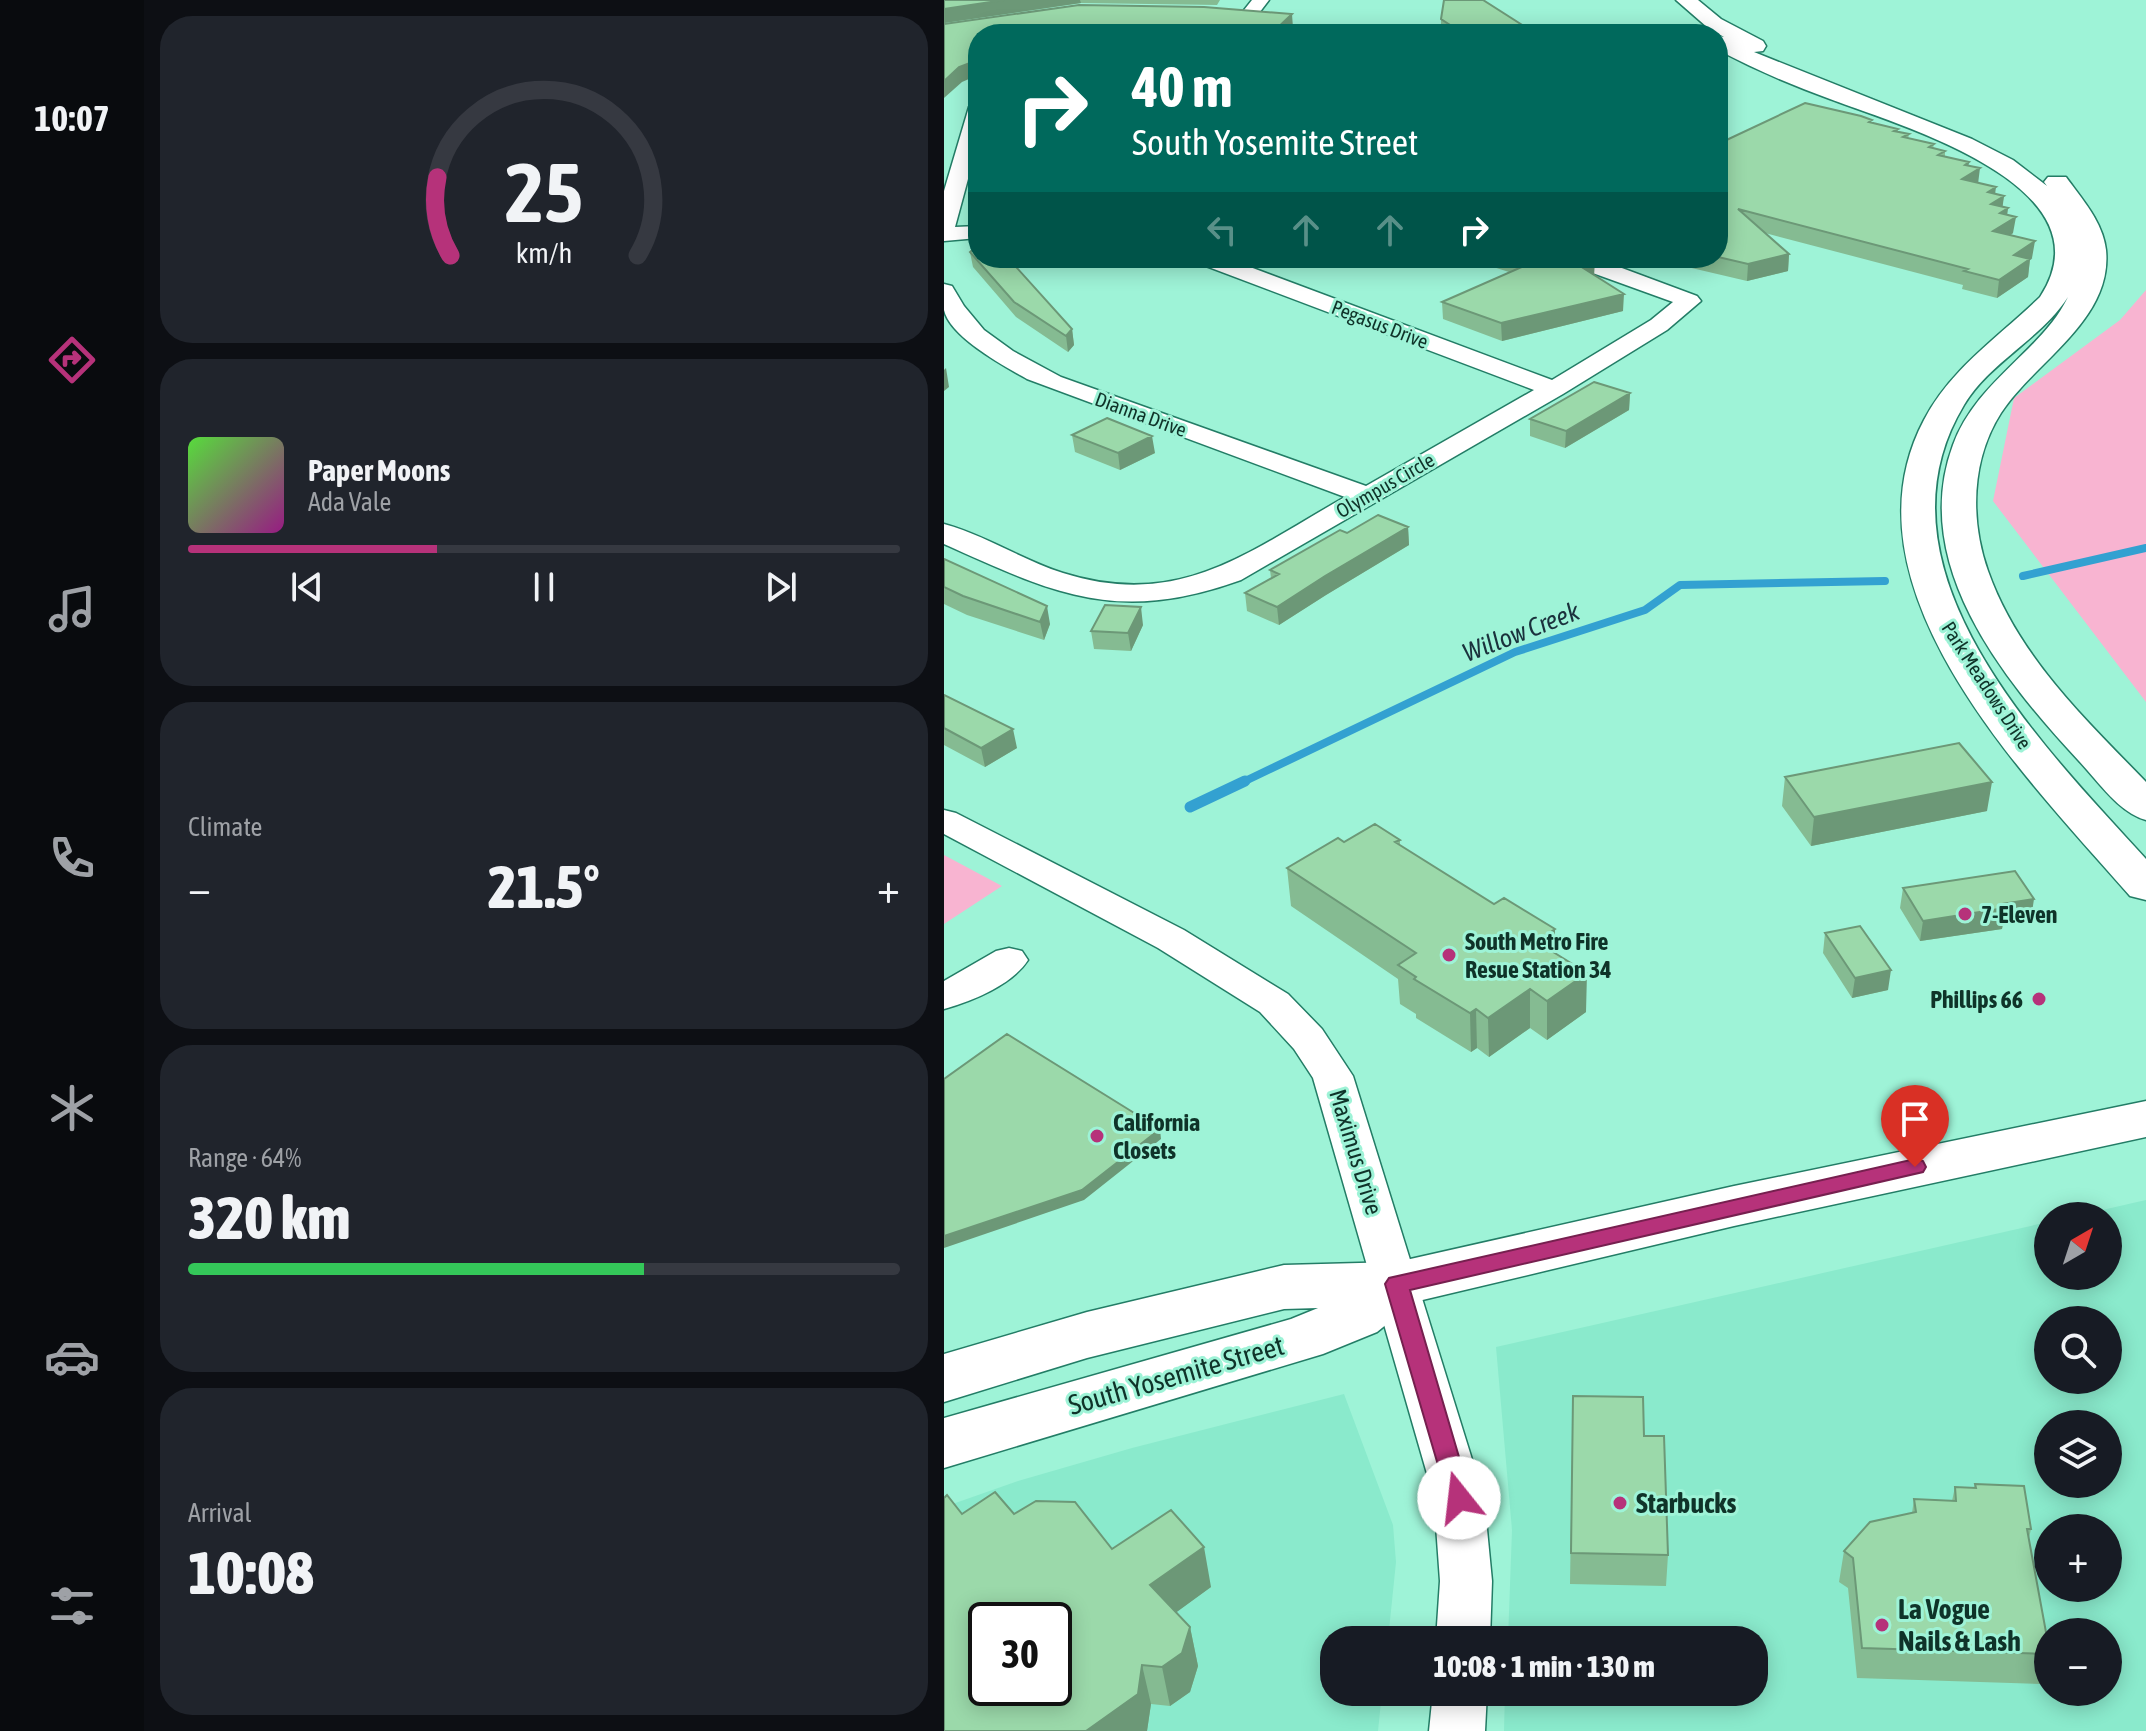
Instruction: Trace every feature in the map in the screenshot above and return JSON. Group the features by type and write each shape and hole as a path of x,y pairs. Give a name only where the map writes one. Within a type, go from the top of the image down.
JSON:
{"main road":[{"path":"1662,0 1692,24"},
{"name":"Park Meadows Drive","path":"1686,0 1716,24"},
{"name":"Park Meadows Drive","path":"1728,31 1777,57 1967,131 2022,156 2061,186 2091,216 2103,250 2103,267 2095,297 2068,331 2006,386 1980,420 1967,453 1959,505 1960,528 1983,604 2023,670 2146,807"},
{"name":"Park Meadows Drive","path":"1728,47 1787,74 1984,154 2038,191 2060,220 2070,261 2060,291 2039,318 1974,373 1938,421 1917,487 1918,532 1938,608 1970,665 2025,744 2146,886"},
{"name":"South Yosemite Street","path":"944,1378 1087,1335 1284,1287 1397,1284 1734,1206 2146,1119"},
{"name":"South Yosemite Street","path":"944,1443 1303,1338 1357,1316 1397,1284"}],"street":[{"path":"1237,24 1241,13 1261,0"},
{"path":"968,163 944,231 968,232"},
{"name":"Pegasus Drive","path":"1233,268 1554,389"},
{"name":"Olympus Circle","path":"944,533 1051,580 1090,592 1126,595 1168,593 1207,585 1554,389 1659,325 1689,301 1600,268"},
{"name":"Dianna Drive","path":"944,291 952,310 966,327 1009,361 1041,376 1366,495"},
{"name":"Maximus Drive","path":"944,820 1171,939 1274,1003 1308,1039 1333,1076 1459,1498 1466,1581 1464,1626"},
{"path":"944,996 964,988 1009,960"},
{"path":"1457,1731 1459,1706"}],"shaded area":[{"path":"2146,290 2146,702 1993,501 2014,398 2120,320"},
{"path":"944,855 1002,886 944,924"},
{"path":"2146,1200 2146,1731 1504,1731 1505,1706 1768,1706 1768,1626 1509,1626 1512,1530 1496,1347 2034,1225 2034,1290 2122,1290 2122,1205"},
{"path":"1344,1394 1393,1525 1396,1562 1389,1626 1320,1626 1320,1706 1381,1706 1378,1731 944,1731 944,1507 1018,1481 1132,1448"}],"building":[{"path":"944,0 1004,0 944,9"},
{"path":"1444,0 1483,0 1521,24 1449,24 1441,19"},
{"path":"1079,5 1204,7 1292,14 1282,24 968,24 968,64 959,67 944,81 944,24"},
{"path":"1805,103 1861,116 1872,120 1869,122 1898,129 1894,131 1909,134 1903,137 1934,144 1929,147 1945,151 1938,155 1969,162 1965,165 1980,168 1962,179 1996,187 1988,192 2004,196 1991,204 2008,208 2000,213 2016,217 1993,231 2035,241 2014,255 2030,259 1999,280 1964,271 1968,269 1738,209 1789,254 1748,264 1728,259 1728,139"},
{"path":"984,268 1017,268 1072,329 1066,336 1014,302"},
{"path":"1520,268 1583,268 1624,294 1501,323 1442,302"},
{"path":"1594,382 1630,393 1566,431 1530,419"},
{"path":"1107,418 1152,436 1118,453 1072,435"},
{"path":"1378,515 1408,527 1277,607 1245,593 1279,574 1270,570 1340,530 1347,533"},
{"path":"944,559 1047,606 1040,622 944,587"},
{"path":"1105,605 1141,607 1128,633 1091,631"},
{"path":"944,695 1013,729 981,748 944,728"},
{"path":"1959,743 1992,782 1814,817 1785,777"},
{"path":"1375,824 1400,840 1395,842 1494,904 1504,898 1555,929 1537,942 1587,973 1547,1001 1530,989 1488,1018 1476,1009 1470,1013 1414,979 1416,977 1398,965 1416,953 1287,868 1338,838 1344,842"},
{"path":"2015,871 2034,899 2002,904 2005,908 1923,921 1903,888"},
{"path":"1860,926 1891,970 1855,978 1825,933"},
{"path":"1007,1034 1160,1129 1082,1190 944,1236 944,1079"},
{"path":"1573,1396 1643,1397 1644,1436 1664,1436 1668,1555 1571,1553"},
{"path":"1975,1484 2024,1486 2031,1529 2027,1529 2034,1567 2034,1602 2040,1602 2043,1618 2034,1618 2034,1654 1862,1648 1853,1558 1844,1551 1870,1522 1916,1512 1914,1499 1956,1501 1955,1487 1976,1488"},
{"path":"995,1492 1014,1514 1036,1501 1075,1502 1112,1549 1171,1510 1204,1547 1150,1585 1190,1627 1182,1653 1162,1667 1142,1665 1138,1694 1086,1731 944,1731 944,1498 947,1495 962,1514"}],"waterway":[{"name":"Willow Creek","path":"2023,576 2146,548"},
{"name":"Willow Creek","path":"1241,783 1515,652 1645,610 1680,585 1885,581"},
{"name":"Willow Creek","path":"1190,807 1245,781"}],"place":[{"name":"7-Eleven","path":"1965,914"},
{"name":"South Metro Fire Resue Station 34","path":"1449,955"},
{"name":"Phillips 66","path":"2039,999"},
{"name":"California Closets","path":"1097,1136"},
{"name":"Starbucks","path":"1620,1503"},
{"name":"La Vogue Nails & Lash","path":"1882,1625"}],"route":[{"path":"1459,1498 1397,1284 1915,1167"}]}
